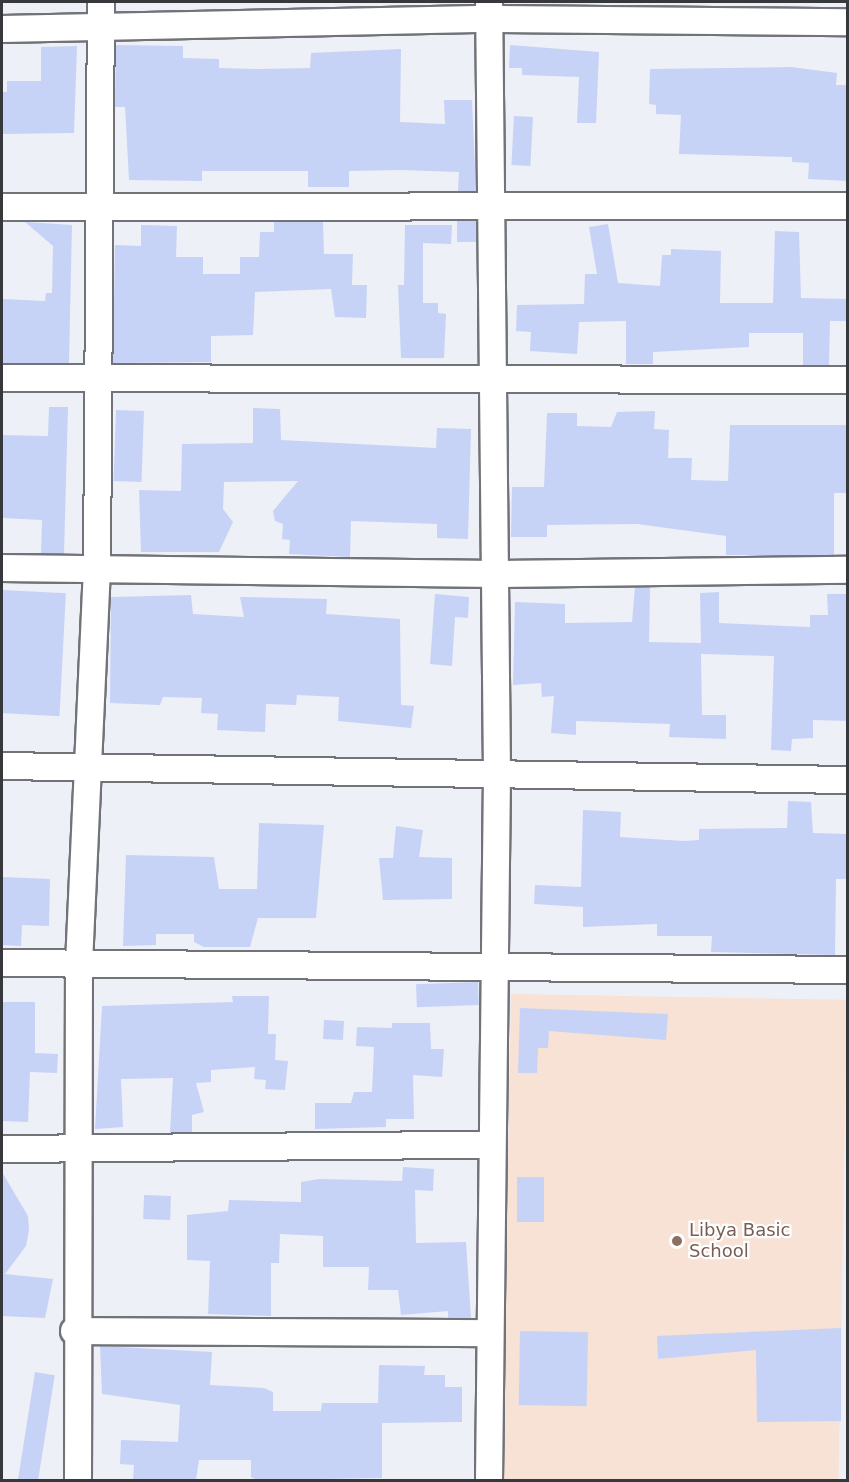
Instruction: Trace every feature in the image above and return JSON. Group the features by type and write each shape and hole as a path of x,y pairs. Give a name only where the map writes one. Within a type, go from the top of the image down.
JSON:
{"street":[{"path":"78,1480 74,1331 80,1147 79,964 97,569 101,2"},
{"path":"489,10 489,207 496,574 497,774 493,966 489,1480"},
{"path":"2,29 100,29 489,10 848,22"},
{"path":"2,207 848,206"},
{"path":"2,378 848,380"},
{"path":"2,568 496,574 848,570"},
{"path":"2,766 848,780"},
{"path":"2,963 848,970"},
{"path":"2,1149 492,1145"},
{"path":"74,1331 490,1334"}],"shaded area":[{"name":"Libya Basic School","path":"511,994 847,1000 839,1480 503,1480"}],"building":[{"path":"116,45 183,46 183,58 219,59 219,68 259,69 310,68 311,53 401,49 400,122 445,124 444,100 472,100 476,191 458,191 459,172 401,170 349,171 349,187 308,187 308,171 202,171 202,181 129,180 125,107 115,107"},
{"path":"510,45 599,52 596,123 577,123 579,77 522,75 522,68 509,68"},
{"path":"77,46 74,133 2,134 2,92 7,92 7,81 41,81 41,47"},
{"path":"791,67 837,73 836,85 848,85 848,181 808,179 809,163 792,162 792,157 679,154 681,115 656,114 656,105 649,104 650,69"},
{"path":"514,116 533,117 530,166 511,165"},
{"path":"457,221 476,221 476,242 457,242"},
{"path":"25,222 72,225 69,363 2,363 3,299 45,301 46,293 52,293 53,246"},
{"path":"274,222 323,222 324,254 353,254 352,285 367,285 366,318 335,317 331,289 255,292 253,335 211,336 211,362 113,363 115,245 141,246 141,225 177,226 176,257 203,257 203,274 240,274 240,257 259,257 260,232 274,232"},
{"path":"608,224 618,283 660,286 662,255 671,255 671,249 721,251 720,303 773,303 775,231 799,232 801,298 848,299 848,321 830,321 829,365 803,365 803,333 749,333 749,347 653,352 653,364 626,364 626,321 579,322 577,354 530,351 531,332 516,331 517,305 584,304 585,274 597,274 589,227"},
{"path":"405,225 452,225 451,244 423,243 423,303 438,303 438,313 446,314 444,358 401,358 398,285 404,285"},
{"path":"49,407 68,407 64,554 41,553 42,520 2,518 2,435 48,436"},
{"path":"253,408 280,409 281,440 436,448 437,428 471,429 468,539 437,538 437,524 351,521 350,557 289,554 290,540 282,539 283,524 275,521 273,511 298,481 224,482 223,509 233,522 219,552 141,552 139,490 181,491 182,444 253,443"},
{"path":"116,410 144,411 142,482 114,481"},
{"path":"655,411 654,429 669,430 668,458 692,458 691,480 728,481 730,425 848,425 848,493 834,493 834,555 726,555 726,536 637,524 547,525 547,537 511,537 512,487 544,487 547,413 577,413 577,426 611,427 617,412"},
{"path":"635,587 650,587 649,642 701,643 700,593 719,592 719,623 810,627 810,615 828,615 827,594 847,594 848,721 813,720 813,738 792,739 791,751 771,750 774,656 701,654 702,715 726,715 726,739 669,737 670,724 576,721 576,735 551,733 554,696 542,697 541,683 513,685 515,602 565,604 565,623 632,622"},
{"path":"2,590 66,593 59,716 2,713"},
{"path":"435,594 469,597 468,618 455,617 452,666 430,664"},
{"path":"191,595 193,614 244,617 240,597 327,599 326,614 400,619 401,705 414,706 411,728 338,721 339,697 297,695 296,705 266,704 265,732 217,730 218,714 201,713 202,698 163,697 160,705 110,703 111,597"},
{"path":"788,801 811,802 813,833 848,834 848,879 836,879 835,955 711,952 712,936 657,936 657,924 583,927 583,907 534,904 535,885 581,887 583,810 621,812 620,837 684,841 699,840 699,829 787,828"},
{"path":"259,823 324,825 316,918 258,918 250,947 204,947 194,942 194,934 156,934 156,945 123,946 126,855 214,857 219,889 257,889"},
{"path":"396,826 423,830 419,857 452,858 452,899 383,900 379,858 393,858"},
{"path":"2,877 50,879 49,926 22,925 21,946 2,945"},
{"path":"478,982 479,1005 417,1007 416,984"},
{"path":"232,996 269,996 268,1034 276,1034 275,1060 288,1061 285,1090 265,1089 266,1080 254,1079 255,1067 211,1070 211,1082 196,1083 204,1112 192,1115 192,1132 170,1133 173,1078 121,1079 123,1127 95,1129 102,1006 233,1002"},
{"path":"2,1002 35,1002 35,1053 58,1054 57,1073 30,1072 28,1122 2,1121"},
{"path":"520,1008 668,1014 666,1040 549,1031 548,1048 538,1048 537,1073 518,1073"},
{"path":"324,1020 344,1021 343,1040 323,1039"},
{"path":"392,1023 430,1023 431,1049 444,1049 442,1077 413,1075 414,1119 386,1119 386,1127 315,1129 315,1103 351,1103 354,1092 372,1092 374,1047 356,1046 357,1027 392,1028"},
{"path":"403,1167 434,1169 433,1191 415,1190 416,1243 466,1242 471,1318 448,1318 448,1311 401,1315 398,1290 368,1290 369,1267 323,1267 323,1236 280,1234 279,1263 271,1263 271,1316 208,1314 210,1261 187,1260 187,1215 228,1211 229,1200 301,1202 301,1182 319,1179 402,1181"},
{"path":"2,1172 28,1216 29,1230 26,1246 5,1274 53,1279 45,1318 2,1316"},
{"path":"517,1177 544,1177 544,1222 517,1222"},
{"path":"144,1195 171,1196 170,1220 143,1219"},
{"path":"841,1328 841,1421 757,1422 756,1350 658,1359 657,1336"},
{"path":"520,1331 588,1332 587,1406 519,1405"},
{"path":"100,1346 212,1352 210,1385 264,1388 273,1392 273,1411 321,1411 322,1403 378,1403 379,1365 425,1366 424,1375 445,1375 445,1387 462,1387 462,1422 382,1423 382,1478 257,1480 251,1477 251,1460 199,1460 196,1480 133,1480 134,1465 120,1464 121,1440 178,1442 180,1405 102,1394"},
{"path":"35,1372 55,1375 38,1480 18,1480"}],"place":[{"name":"Libya Basic School","path":"677,1241"}]}
